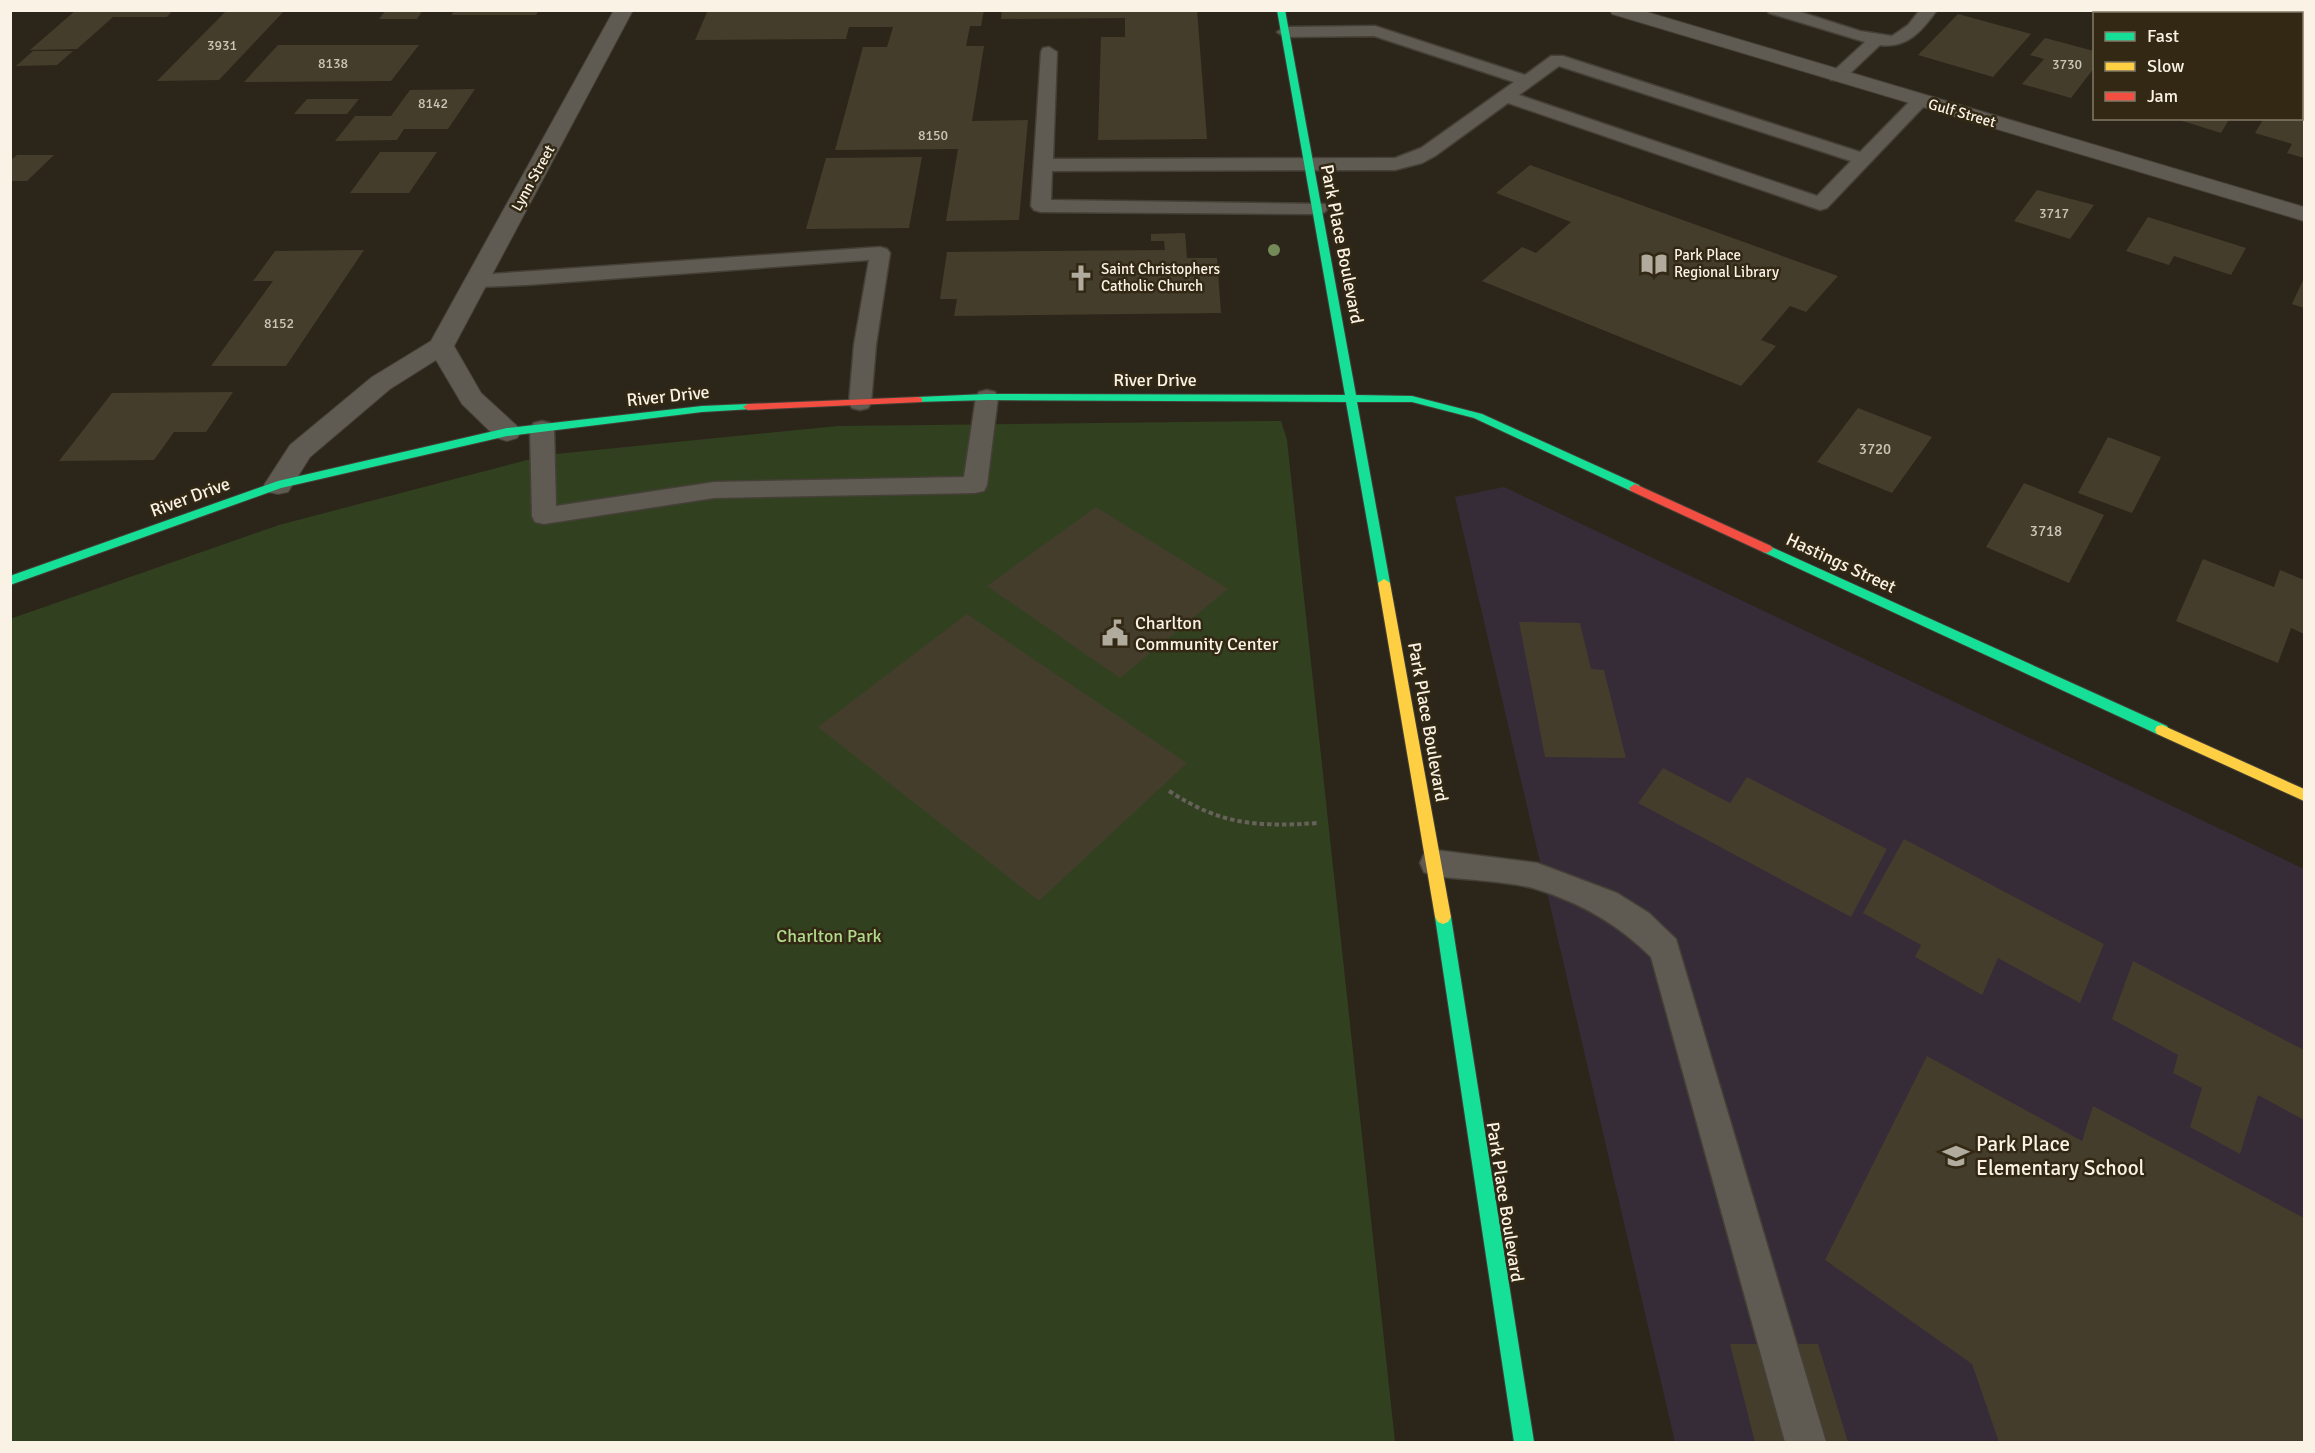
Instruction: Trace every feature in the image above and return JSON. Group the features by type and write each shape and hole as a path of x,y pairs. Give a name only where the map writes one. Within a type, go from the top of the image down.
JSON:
{"street":[{"name":"Lynn Street","path":"278,485 300,451 381,383 441,346 624,10"},
{"name":"Park Place Boulevard","path":"1281,10 1353,398 1435,863 1524,1443"},
{"name":"Gulf Street","path":"1619,10 2304,214"},
{"path":"441,346 471,398 507,432"},
{"name":"River Drive","path":"10,581 278,485 507,432 702,409 987,397 1353,398"},
{"name":"Hastings Street","path":"1353,398 1412,399 1478,416 2304,795"}],"lane":[{"path":"1775,10 1877,39 1895,41 1904,36 1929,10"},
{"path":"1285,32 1353,30 1383,33 1527,81"},
{"path":"1837,76 1877,39"},
{"path":"1049,52 1041,206 1317,208"},
{"path":"1043,165 1395,164 1415,159 1557,60 1864,159"},
{"path":"1506,97 1820,204 1920,101"},
{"path":"477,281 880,253 865,345 860,403"},
{"path":"542,428 544,516 714,490 975,485 987,397"},
{"path":"1435,863 1536,876 1606,903 1638,923 1665,949 1806,1443"}],"path":[{"path":"1169,791 1201,811 1238,821 1274,826 1318,824"}],"shaded area":[{"name":"Park Place Elementary School","path":"1504,487 2304,869 2304,1442 1675,1442 1455,497"}],"green space":[{"name":"Charlton Park","path":"1281,421 1287,440 1395,1442 11,1442 10,619 279,525 546,455 838,426"}],"building":[{"path":"76,10 173,10 167,17 113,17 77,49 30,50"},
{"path":"227,10 285,10 219,80 157,81"},
{"path":"386,10 423,10 417,19 379,19"},
{"path":"455,10 539,10 536,15 451,15"},
{"path":"708,10 984,10 981,26 970,26 966,46 984,46 972,121 1028,120 1019,220 946,221 958,149 835,150 863,47 887,47 893,27 849,27 846,39 695,40"},
{"path":"1002,10 1197,10 1207,139 1098,140 1101,37 1125,37 1125,18 1001,19"},
{"path":"1958,14 2031,34 1993,77 1918,55"},
{"path":"2045,38 2093,51 2093,69 2071,98 2022,84 2044,59 2030,55"},
{"path":"278,45 419,45 391,81 244,82"},
{"path":"33,51 73,51 57,65 16,66"},
{"path":"2304,87 2304,158 2287,153 2292,144 2255,133 2263,120 2303,120"},
{"path":"475,89 448,129 404,129 397,140 335,141 355,116 391,116 410,90"},
{"path":"307,99 359,99 347,114 294,114"},
{"path":"2179,120 2229,120 2221,133"},
{"path":"380,152 437,152 409,193 350,193"},
{"path":"17,155 54,155 27,181 10,181 10,161"},
{"path":"922,157 909,228 806,229 826,158"},
{"name":"Park Place Regional Library","path":"1530,165 1838,276 1806,312 1790,306 1761,340 1776,346 1741,386 1482,281 1522,247 1536,253 1571,222 1496,193"},
{"path":"2037,190 2094,205 2070,239 2014,221"},
{"path":"2148,217 2246,248 2231,275 2174,256 2169,265 2126,251"},
{"name":"Saint Christophers Catholic Church","path":"1185,233 1187,258 1217,258 1221,313 954,316 957,299 940,299 947,252 1165,250 1164,241 1151,241 1151,234"},
{"path":"364,250 286,366 211,366 273,281 253,281 275,251"},
{"path":"2304,278 2304,308 2292,304"},
{"path":"233,392 206,432 174,432 154,460 59,461 112,393"},
{"path":"1858,408 1932,437 1892,493 1817,462"},
{"path":"2108,437 2161,457 2132,513 2078,493"},
{"path":"2024,483 2104,515 2069,583 1986,547"},
{"name":"Charlton Community Center","path":"1096,507 1228,589 1120,678 987,586"},
{"path":"2203,559 2274,587 2280,570 2304,580 2304,634 2291,628 2278,663 2176,621"},
{"path":"967,614 1187,763 1039,901 818,727"},
{"path":"1519,622 1580,623 1591,669 1604,670 1626,758 1545,757"},
{"path":"1663,768 1730,803 1747,777 1887,849 1851,917 1638,803"},
{"path":"1904,839 2104,944 2080,1003 1998,958 1982,995 1915,957 1921,945 1863,913"},
{"path":"2133,961 2304,1050 2304,1120 2258,1095 2240,1154 2190,1127 2202,1088 2173,1073 2178,1055 2112,1019"},
{"path":"1927,1056 2082,1141 2093,1106 2304,1218 2304,1442 1999,1442 1972,1364 1825,1260"},
{"path":"1730,1344 1818,1344 1848,1442 1755,1442"}],"traffic: fast":[{"path":"1281,10 1384,583"},
{"path":"918,400 987,397 1412,399 1478,416 1635,488"},
{"path":"10,581 278,485 507,432 702,409 748,407"},
{"path":"1767,549 2162,730"},
{"path":"1443,917 1524,1442"}],"traffic: slow":[{"path":"1384,583 1443,917"},
{"path":"2162,730 2304,795"}],"traffic: jam":[{"path":"748,407 918,400"},
{"path":"1635,488 1767,549"}],"place":[{"name":"Park Place Regional Library","path":"1654,264"},
{"name":"Saint Christophers Catholic Church","path":"1081,278"},
{"name":"Charlton Community Center","path":"1115,633"},
{"name":"Park Place Elementary School","path":"1956,1156"}]}
